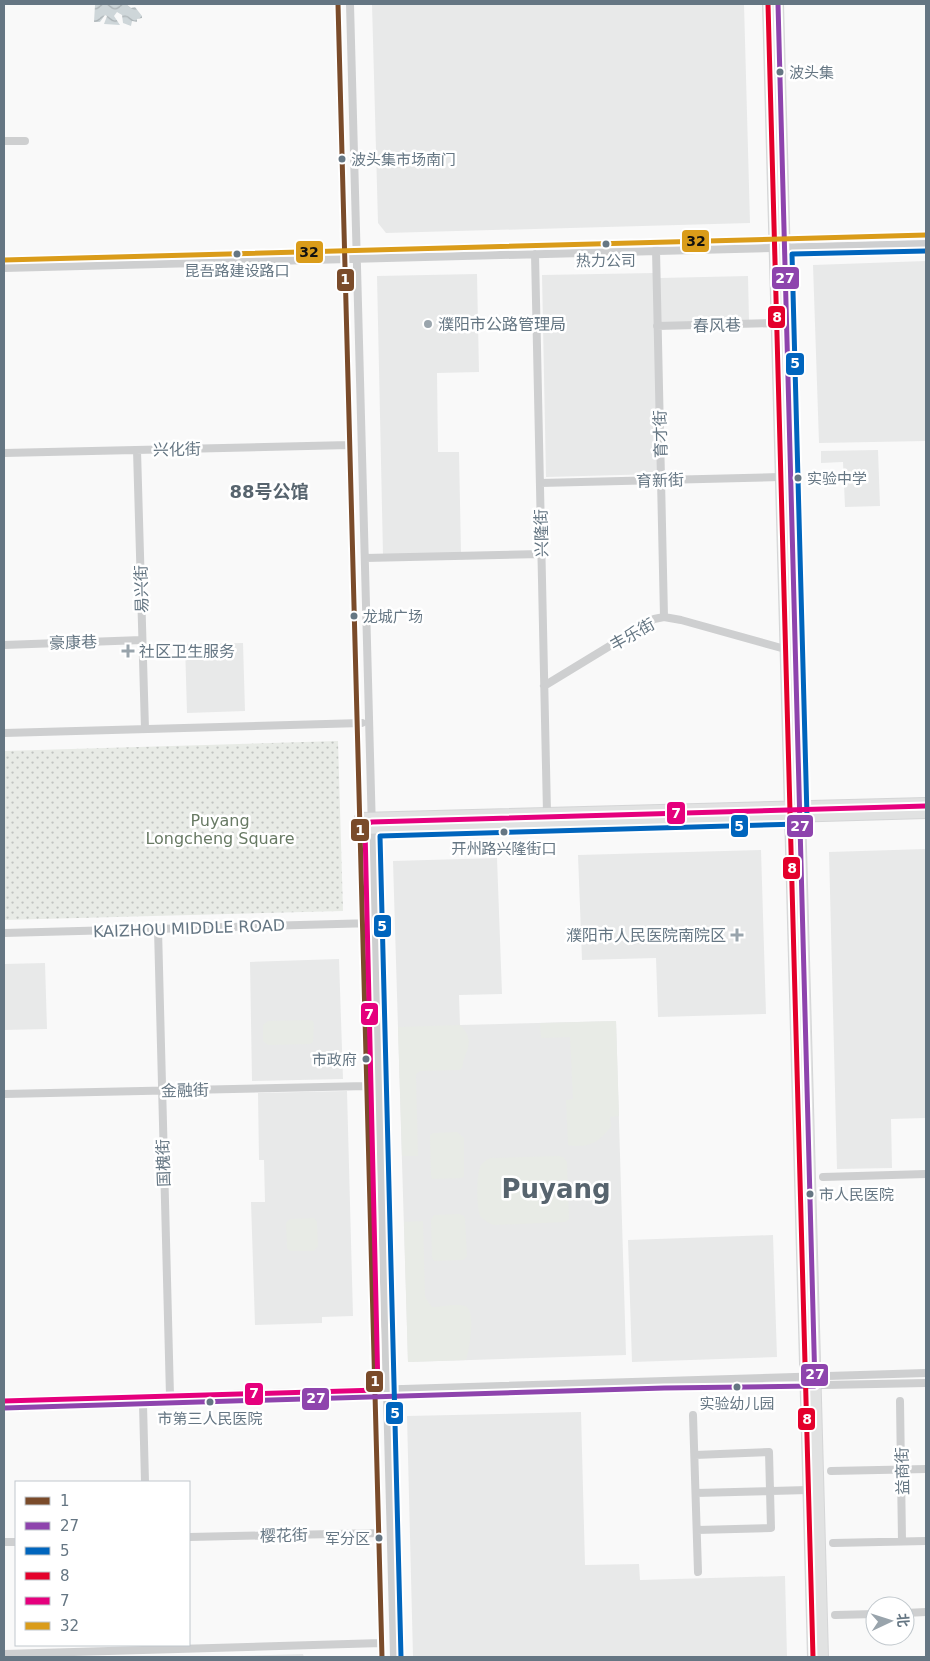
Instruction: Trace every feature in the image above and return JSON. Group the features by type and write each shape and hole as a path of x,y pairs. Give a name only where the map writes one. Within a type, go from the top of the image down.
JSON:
{"main road":[{"path":"768,4 779,243 810,1381 823,1657"},
{"path":"778,4 779,243 776,323 785,649 794,812"},
{"path":"372,823 794,812 926,802"},
{"path":"360,824 547,813 926,813"},
{"path":"810,1381 808,1490 813,1657"}],"street":[{"path":"338,4 382,1657"},
{"path":"350,4 394,1657"},
{"path":"4,141 25,141"},
{"path":"357,254 535,254 656,250 926,235"},
{"path":"4,268 357,254 779,243 926,244"},
{"name":"育才街","path":"656,250 664,618"},
{"name":"兴隆街","path":"535,254 547,813"},
{"path":"4,260 345,255"},
{"name":"春风巷","path":"657,326 776,323"},
{"name":"兴化街","path":"4,454 350,444"},
{"name":"易兴街","path":"138,450 145,729"},
{"name":"育新街","path":"540,483 780,477"},
{"path":"365,558 541,554"},
{"name":"丰乐街","path":"544,686 654,619 681,620 785,649"},
{"name":"豪康巷","path":"4,645 142,640"},
{"path":"4,733 369,723"},
{"name":"KAIZHOU MIDDLE ROAD","path":"4,933 374,923"},
{"name":"国槐街","path":"158,929 170,1396"},
{"name":"金融街","path":"4,1094 367,1086"},
{"path":"823,1177 926,1174"},
{"path":"4,1401 170,1396 386,1394 810,1381 926,1373"},
{"path":"810,1381 926,1383"},
{"path":"4,1408 375,1394"},
{"name":"益商街","path":"900,1401 902,1541"},
{"path":"143,1404 145,1481"},
{"path":"693,1415 698,1572"},
{"path":"695,1455 769,1452 771,1528 697,1530"},
{"path":"831,1471 926,1469"},
{"path":"696,1493 808,1490"},
{"name":"樱花街","path":"190,1537 378,1533"},
{"path":"833,1543 926,1541"},
{"path":"835,1616 865,1614"},
{"path":"4,1654 149,1647 382,1643"},
{"path":"149,1647 156,1657"}],"shaded area":[{"path":"372,4 744,4 750,223 386,233 378,223"},
{"path":"926,261 926,441 819,443 813,265"},
{"path":"654,273 658,474 546,477 542,275"},
{"path":"477,274 479,372 437,373 438,452 459,452 461,553 383,555 377,276"},
{"path":"748,276 749,321 661,323 660,278"},
{"path":"878,450 880,506 845,507 843,462 821,463 821,451"},
{"path":"243,643 245,711 187,713 185,644"},
{"path":"926,849 926,1118 891,1119 892,1168 837,1169 829,852"},
{"path":"761,850 766,1014 658,1017 656,958 582,960 578,855"},
{"path":"497,858 502,994 459,995 460,1025 616,1021 626,1355 408,1362 393,861"},
{"path":"339,959 343,1079 252,1081 250,962"},
{"path":"45,963 47,1029 4,1030 4,964"},
{"path":"347,1091 353,1316 322,1317 322,1323 255,1325 251,1202 265,1202 264,1160 259,1160 258,1093"},
{"path":"773,1235 777,1357 632,1362 628,1240"},
{"path":"581,1412 585,1565 639,1564 640,1580 785,1576 787,1657 413,1657 407,1416"},
{"path":"303,1654 304,1657 201,1657"}],"green space":[{"name":"Puyang Longcheng Square","path":"338,741 343,911 4,920 4,751"},
{"path":"268,1021 313,1021 314,1024 313,1042 310,1044 268,1045 263,1041 263,1025"},
{"path":"616,1021 619,1116 610,1117 611,1127 602,1137 592,1143 582,1146 568,1145 566,1100 573,1099 570,1037 541,1038 540,1023"},
{"path":"460,1025 467,1033 469,1041 460,1070 420,1071 416,1074 418,1156 402,1156 398,1027"},
{"path":"457,1132 464,1138 464,1176 462,1178 432,1179 430,1135 433,1133"},
{"path":"563,1157 567,1162 569,1219 565,1222 495,1225 481,1217 477,1200 477,1183 479,1169 484,1162 490,1158"},
{"path":"434,1215 463,1215 465,1218 467,1256 463,1260 434,1261 432,1258 431,1220"},
{"path":"314,1218 317,1222 318,1246 314,1251 290,1251 287,1248 286,1223 290,1219"},
{"path":"423,1221 425,1296 432,1307 457,1305 465,1306 469,1309 471,1331 466,1360 408,1362 404,1222"}],"water":[{"path":"126,4 131,8 135,7 142,18 137,19 137,22 132,21 131,26 123,23 122,15 117,12 114,16 120,25 104,24 107,16 105,15 100,22 94,22 95,5"}],"transit line":[{"name":"1","path":"338,4 382,1657"},
{"name":"8","path":"768,4 813,1657"},
{"name":"27","path":"4,1408 664,1388 815,1386 778,4"},
{"name":"32","path":"4,260 926,235"},
{"name":"5","path":"401,1657 380,836 800,824 805,822 807,817 792,254 926,251"},
{"name":"7","path":"4,1401 378,1390 365,829 368,823 926,806"}],"place":[{"name":"波头集","path":"780,72"},
{"name":"波头集市场南门","path":"342,159"},
{"name":"热力公司","path":"606,244"},
{"name":"昆吾路建设路口","path":"237,254"},
{"name":"濮阳市公路管理局","path":"428,324"},
{"name":"实验中学","path":"798,478"},
{"name":"龙城广场","path":"354,616"},
{"name":"社区卫生服务","path":"128,651"},
{"name":"开州路兴隆街口","path":"504,832"},
{"name":"濮阳市人民医院南院区","path":"737,935"},
{"name":"市政府","path":"366,1059"},
{"name":"市人民医院","path":"810,1194"},
{"name":"实验幼儿园","path":"737,1387"},
{"name":"市第三人民医院","path":"210,1402"},
{"name":"军分区","path":"379,1538"}],"district":[{"name":"88号公馆","path":"269,492"},
{"name":"Puyang","path":"556,1189"}]}
